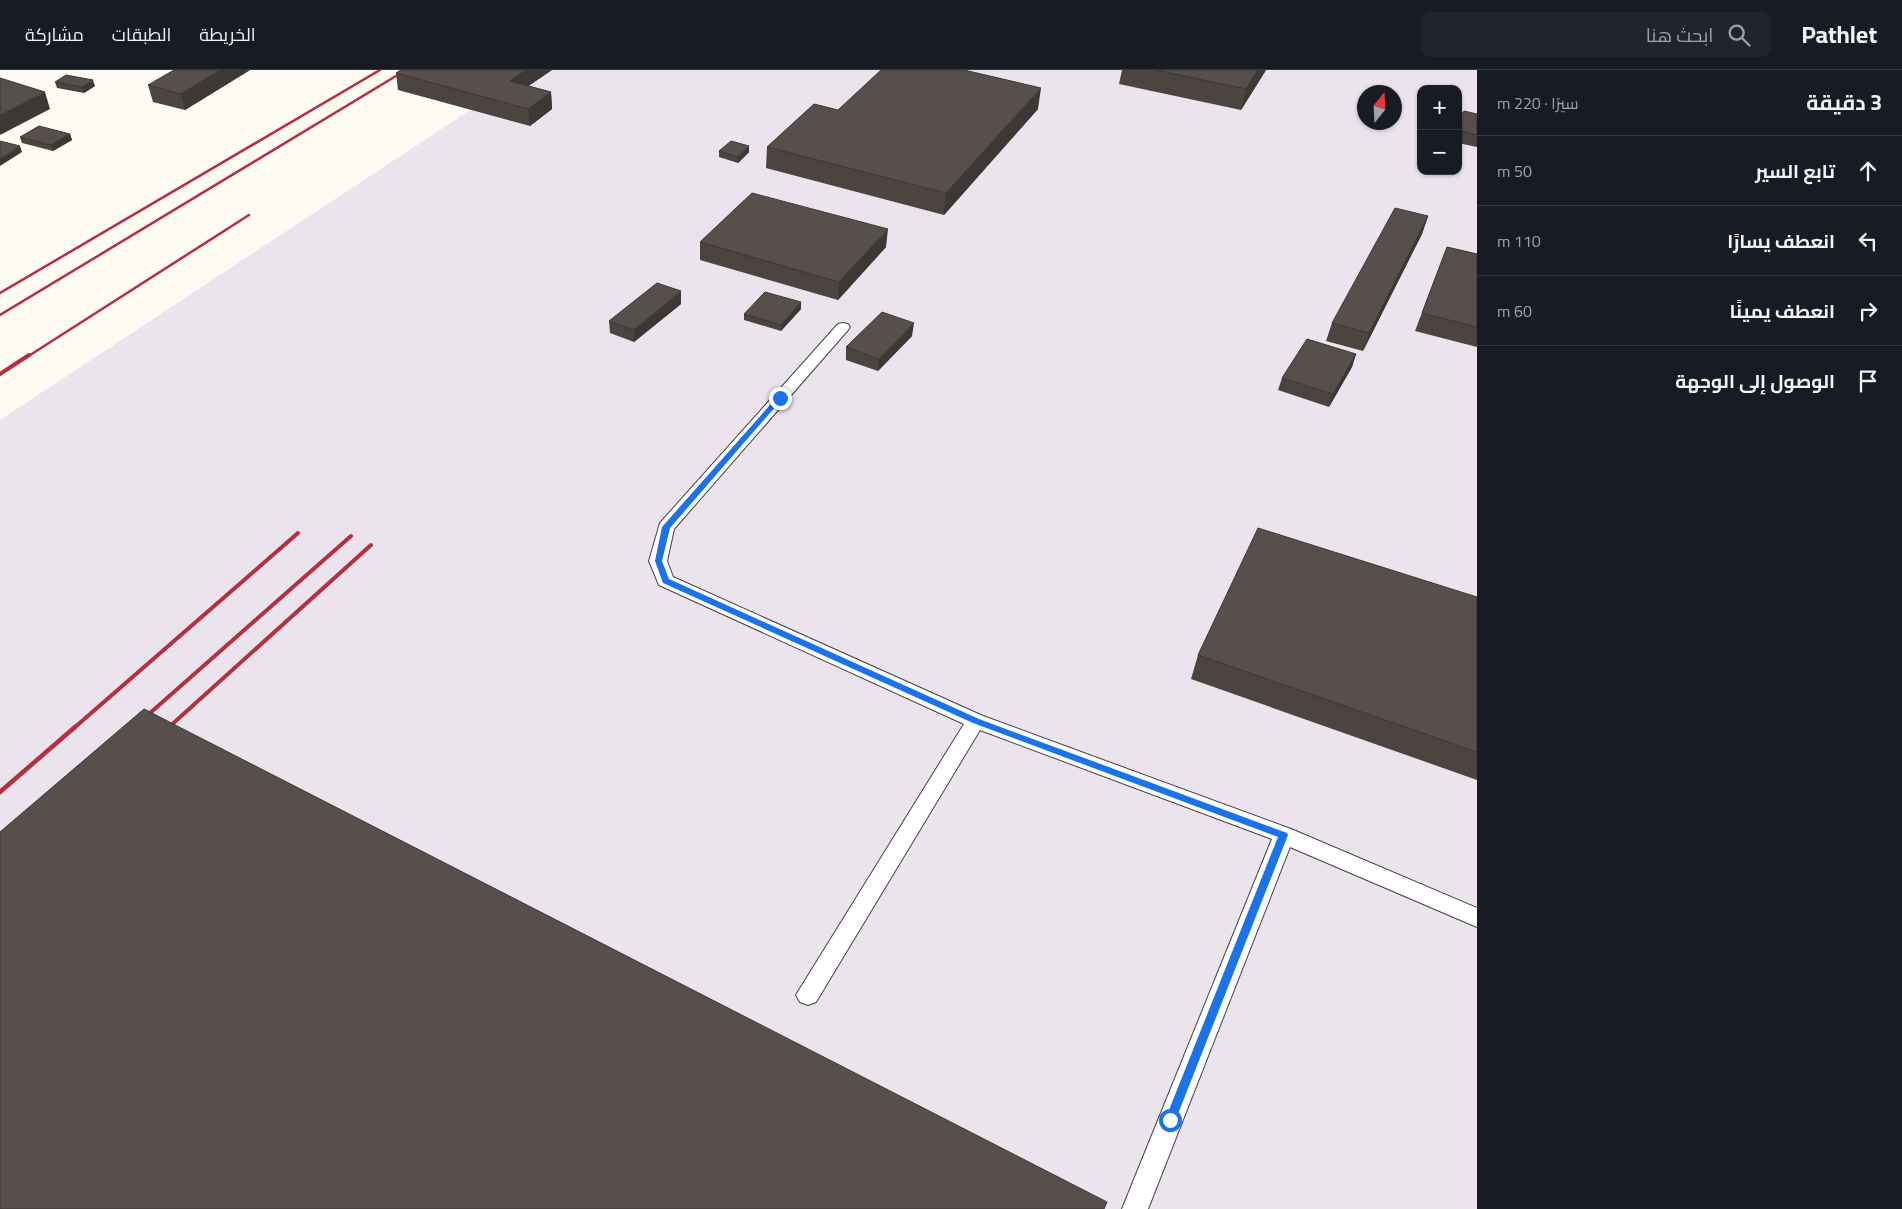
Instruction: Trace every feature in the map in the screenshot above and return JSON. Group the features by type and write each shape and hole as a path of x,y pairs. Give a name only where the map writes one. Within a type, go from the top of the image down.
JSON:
{"lane":[{"path":"843,327 666,527 658,561 665,581 976,721 1284,835 1477,918"},
{"path":"808,996 976,721"},
{"path":"1135,1209 1284,835"}],"shaded area":[{"path":"531,70 1477,70 1477,1209 0,1209 0,420"}],"building":[{"path":"174,70 220,70 181,94 148,85"},
{"path":"401,70 526,70 510,81 551,92 528,109 396,73"},
{"path":"881,70 964,70 1041,88 946,193 767,147 814,104 838,110"},
{"path":"1156,70 1258,70 1246,89"},
{"path":"66,75 93,80 82,87 55,82"},
{"path":"0,78 45,92 0,115"},
{"path":"1464,111 1477,114 1477,135 1462,131 1462,114"},
{"path":"39,126 70,134 51,145 20,137"},
{"path":"0,141 20,146 0,159"},
{"path":"731,141 749,146 738,157 719,151"},
{"path":"752,193 888,229 839,282 700,242"},
{"path":"1395,208 1428,216 1369,333 1332,323"},
{"path":"1447,247 1477,254 1477,327 1422,313"},
{"path":"657,283 681,291 634,330 609,321"},
{"path":"765,292 801,302 781,325 744,314"},
{"path":"882,312 914,323 879,359 846,347"},
{"path":"1307,339 1356,354 1333,394 1282,378"},
{"path":"1258,528 1477,597 1477,752 1198,655"},
{"path":"144,709 1107,1202 1104,1209 0,1209 0,832"}],"railway":[{"path":"0,293 380,70"},
{"path":"0,315 406,70"},
{"path":"27,357 249,215"},
{"path":"0,374 29,355"},
{"path":"74,728 298,533"},
{"path":"141,721 351,536"},
{"path":"168,728 371,545"},
{"path":"0,792 75,727"},
{"path":"162,733 169,727"}],"route":[{"path":"780,398 666,527 658,561 665,581 976,721 1284,835 1170,1120"}]}
